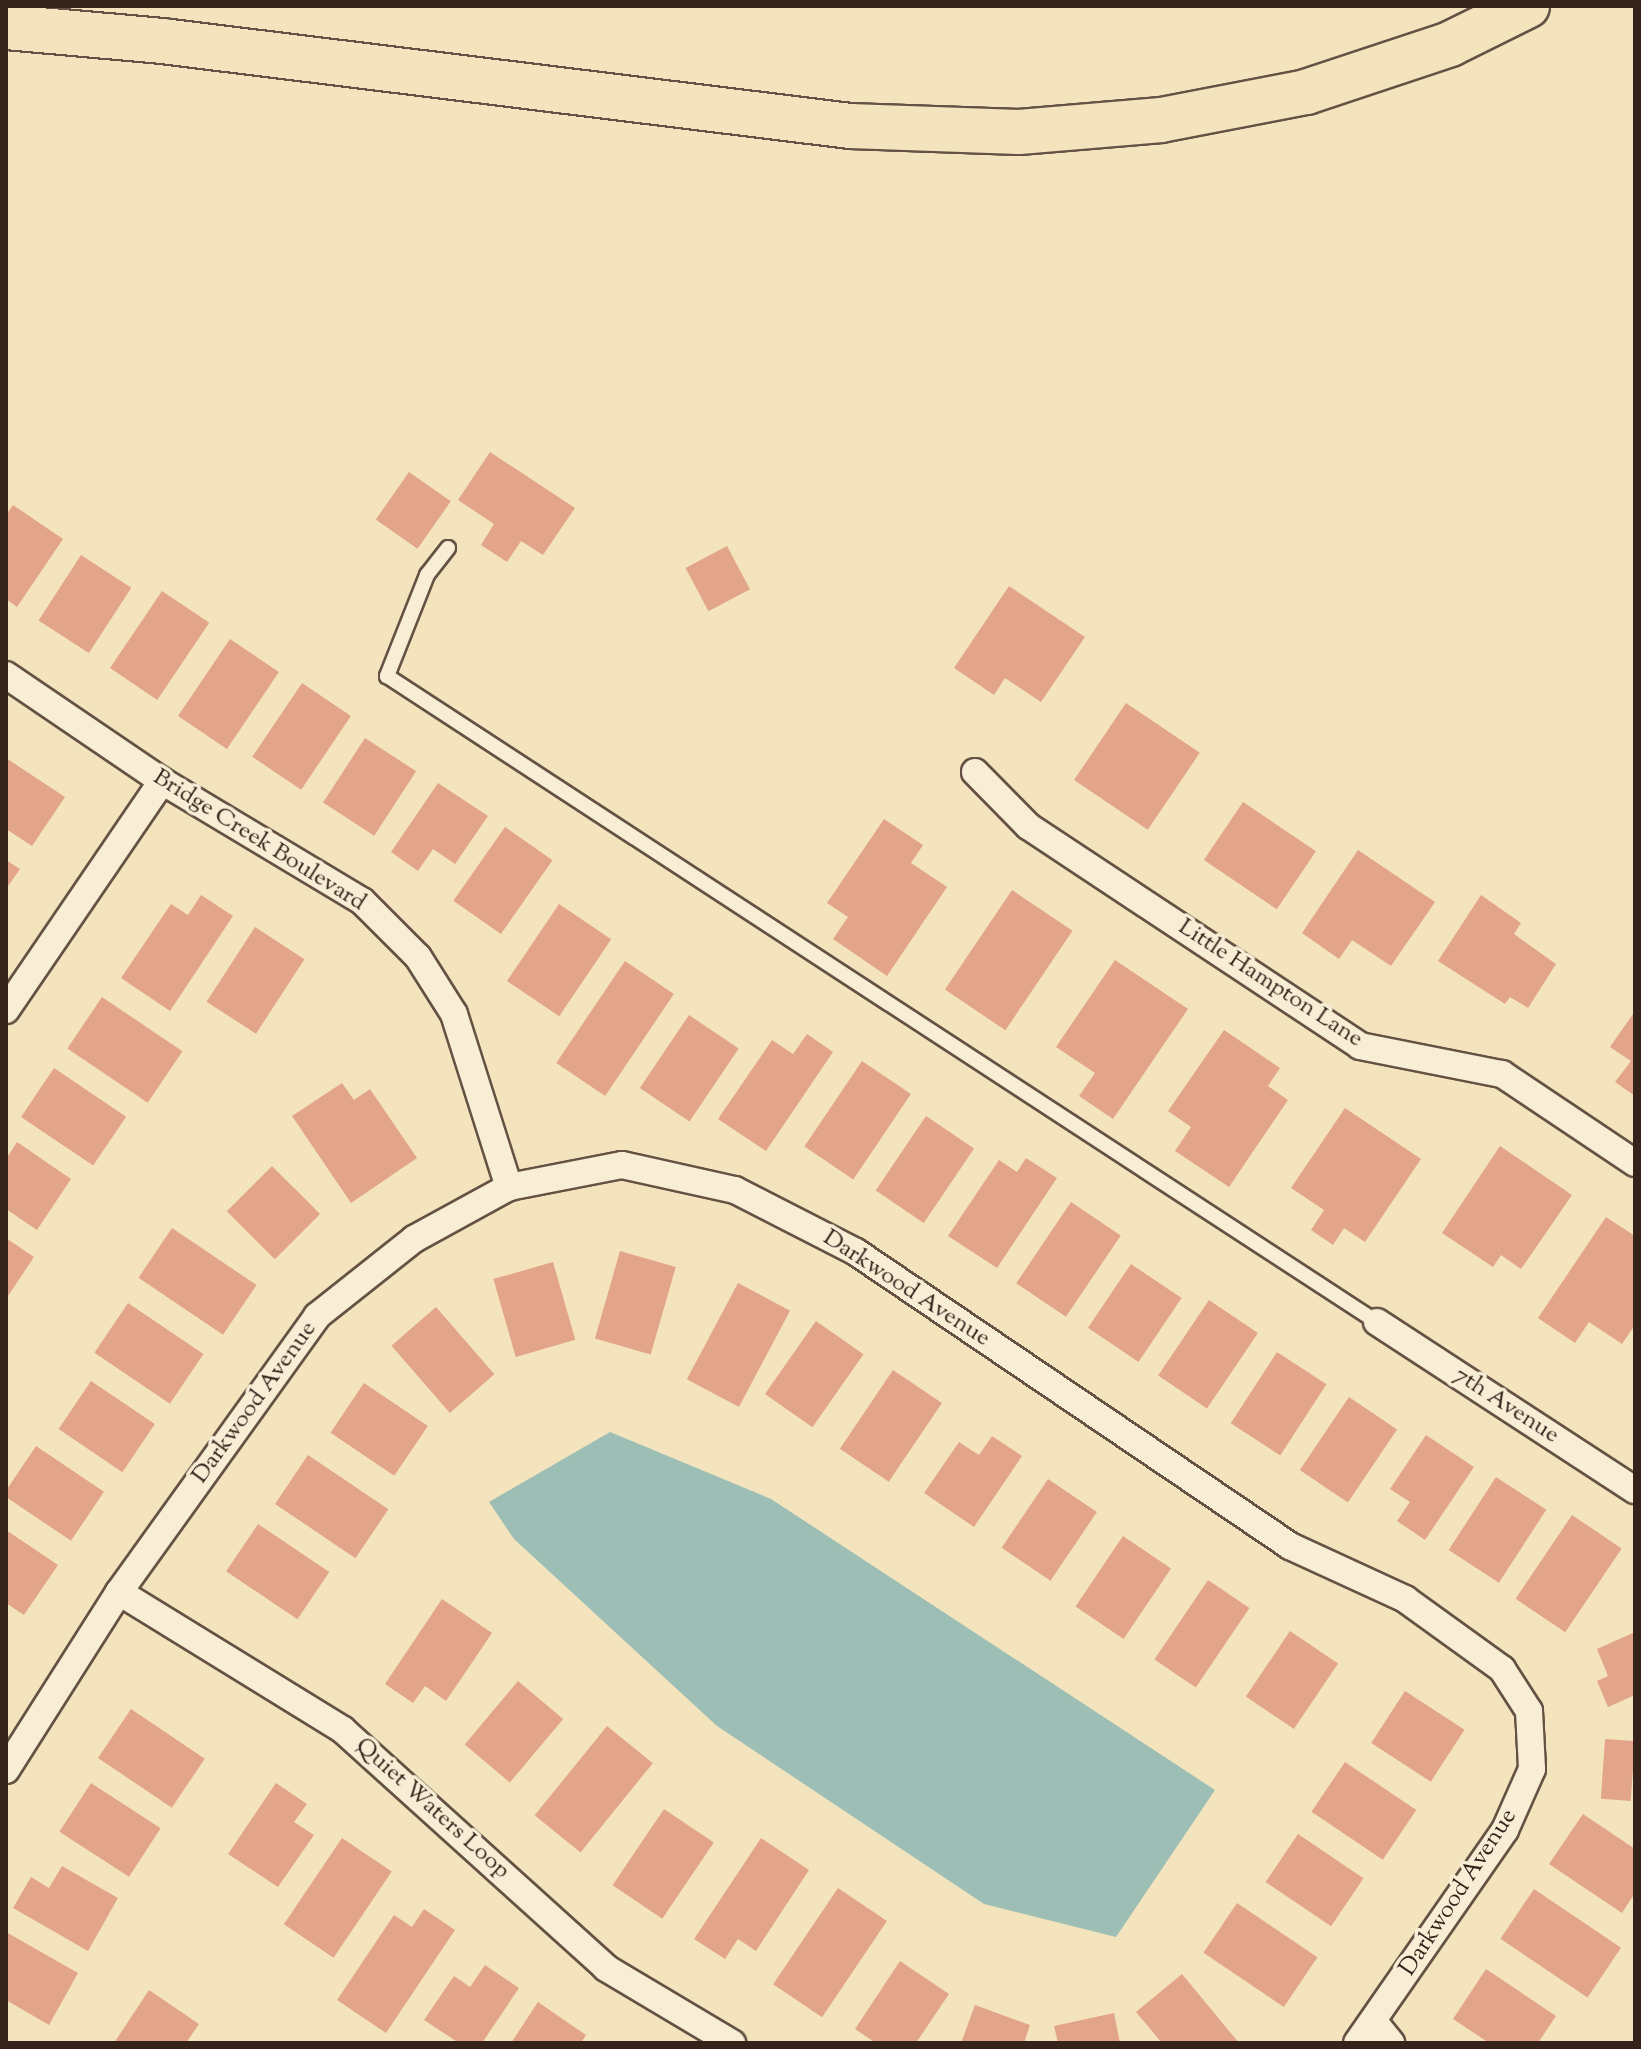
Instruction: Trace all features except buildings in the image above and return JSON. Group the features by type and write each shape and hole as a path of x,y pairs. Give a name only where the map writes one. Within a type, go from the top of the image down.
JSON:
{"highway":[{"path":"6,27 162,41 850,126 1019,132 1161,120 1306,92 1450,44 1527,6"}],"street":[{"name":"Bridge Creek Boulevard","path":"6,675 162,781 362,901 418,957 454,1014 509,1187"},
{"name":"Little Hampton Lane","path":"975,772 1028,826 1360,1046 1502,1074 1635,1163"},
{"path":"6,1010 162,781"},
{"name":"Darkwood Avenue","path":"6,1770 119,1592 317,1316 414,1239 509,1187 622,1165 735,1190 856,1252 1290,1546 1405,1599 1502,1669 1529,1711 1532,1769 1505,1830 1383,2033"},
{"name":"7th Avenue","path":"1377,1322 1635,1490"},
{"name":"Quiet Waters Loop","path":"119,1592 343,1730 606,1968 732,2043"},
{"path":"1357,2043 1383,2033"}],"lane":[{"path":"448,548 427,575 387,676 1377,1322"}],"water":[{"path":"610,1432 771,1499 1215,1790 1116,1937 984,1904 717,1726 514,1539 489,1502"}]}
